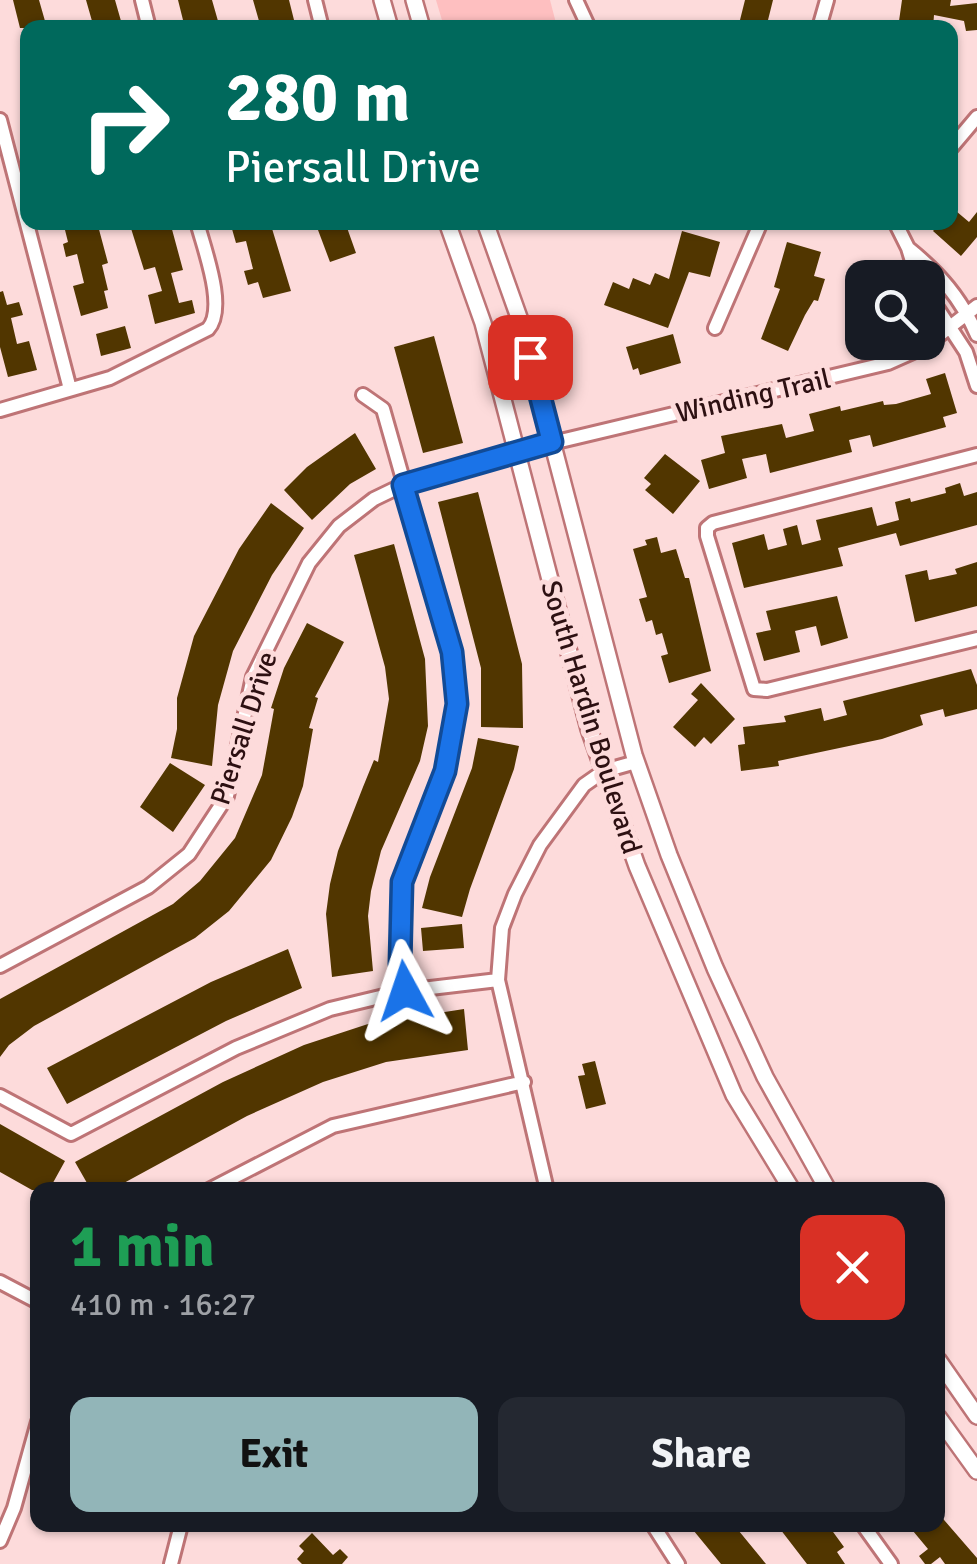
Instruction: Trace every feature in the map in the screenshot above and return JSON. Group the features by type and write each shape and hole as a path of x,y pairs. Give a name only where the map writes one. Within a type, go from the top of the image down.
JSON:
{"main road":[{"name":"South Hardin Boulevard","path":"450,230 483,323 580,696 637,866 734,1095 787,1182"},
{"name":"South Hardin Boulevard","path":"488,230 521,323 636,762 715,968 765,1078 824,1182"},
{"path":"945,1383 977,1416"},
{"path":"945,1427 977,1471"}],"street":[{"path":"958,140 977,116"},
{"path":"0,120 20,197"},
{"path":"29,230 70,390"},
{"path":"0,410 110,378 208,329 215,322 217,302 199,230"},
{"path":"714,328 757,230"},
{"path":"901,230 911,260"},
{"path":"908,248 973,310 977,335"},
{"name":"Winding Trail","path":"516,453 888,363 924,347 973,310"},
{"path":"945,319 966,352 977,386"},
{"path":"362,395 384,409 452,652 457,704 445,771 402,882 400,964 405,991"},
{"name":"Piersall Drive","path":"0,966 148,887 189,854 227,796 253,677 309,563 339,526 374,499 403,485 516,453"},
{"path":"977,455 713,523 707,528 754,689 767,690 977,639"},
{"path":"546,1182 498,980 502,928 540,845 584,786 604,771 636,762"},
{"path":"0,1096 71,1134 236,1048 330,1009 405,991 498,980"},
{"path":"224,1182 333,1126 524,1082"},
{"path":"0,1282 30,1298"},
{"path":"0,1541 30,1451"},
{"path":"171,1564 179,1532"},
{"path":"657,1532 678,1564"},
{"path":"868,1532 891,1564"}],"shaded area":[{"path":"436,0 550,0 555,20 442,20"}],"building":[{"path":"13,0 39,0 45,20 20,20 20,28"},
{"path":"86,0 115,0 121,20 92,20"},
{"path":"178,0 212,0 218,20 183,20"},
{"path":"253,0 289,0 294,20 259,20"},
{"path":"745,0 773,0 768,20 740,20"},
{"path":"902,0 951,0 950,6 977,3 977,30 966,31 964,21 934,15 934,20 899,20"},
{"path":"977,212 977,237 961,256 933,231 958,230 958,213 969,222"},
{"path":"65,230 99,230 108,263 102,265 108,308 81,316 73,286 84,283 77,254 66,257 63,244 68,242"},
{"path":"132,230 172,230 183,270 171,273 179,303 192,300 195,313 155,324 148,295 162,291 155,267 144,270"},
{"path":"232,230 272,230 291,291 263,298 258,282 248,285 244,271 253,269 246,241 236,243"},
{"path":"318,230 348,230 356,253 330,262"},
{"path":"682,231 720,242 710,277 689,272 668,328 604,305 613,282 629,289 633,278 650,285 655,273 669,279"},
{"path":"787,242 821,252 814,276 825,279 818,301 814,300 805,315 788,351 761,339 780,289 774,287"},
{"path":"3,291 7,305 19,302 23,315 11,318 17,344 29,341 37,370 8,377 0,347"},
{"path":"125,326 131,348 101,356 96,334"},
{"path":"673,334 681,363 640,375 638,368 633,370 626,347"},
{"path":"434,336 463,443 423,453 394,347"},
{"path":"945,373 957,413 943,417 946,427 873,447 870,435 849,440 852,452 770,473 766,454 742,459 747,478 709,489 701,460 725,453 721,436 782,424 786,438 814,431 809,414 883,401 884,405 896,404 931,394 926,379"},
{"path":"355,433 376,469 350,484 312,520 284,490 307,467"},
{"path":"665,454 700,481 673,514 645,490 651,484 644,478"},
{"path":"960,483 964,496 977,492 977,525 900,546 896,533 838,548 843,566 744,588 732,543 764,534 768,550 787,545 783,529 797,525 802,545 821,540 816,520 872,507 877,526 899,520 895,502 946,493 945,488"},
{"path":"478,492 522,664 523,728 481,727 481,668 438,502"},
{"path":"271,503 304,528 272,575 233,651 218,705 212,766 171,758 177,729 177,698 194,636 239,549"},
{"path":"657,537 661,553 676,549 685,578 689,578 711,671 669,683 661,656 668,654 662,633 656,635 652,620 646,622 639,599 647,597 633,549"},
{"path":"394,544 425,659 428,726 420,761 381,851 371,891 368,916 373,971 332,977 326,914 330,884 338,851 363,787 374,760 378,762 389,699 385,667 354,555"},
{"path":"977,562 977,606 915,622 905,575 927,570 929,580 957,574 955,569"},
{"path":"837,596 848,638 821,646 816,626 795,631 800,652 764,661 756,633 771,630 766,611"},
{"path":"307,623 344,642 315,697 318,698 309,728 313,729 303,786 271,860 229,911 195,938 34,1026 0,1057 0,999 173,904 200,881 235,838 262,775 274,709 271,708 284,668"},
{"path":"971,669 977,685 977,709 945,717 943,709 920,715 923,725 882,739 778,761 779,766 741,771 738,745 745,744 743,727 786,722 784,716 821,708 824,721 847,715 843,701"},
{"path":"701,683 735,719 711,744 704,737 695,747 673,727 698,700 691,694"},
{"path":"478,738 519,746 462,917 422,908 472,768"},
{"path":"170,763 205,785 173,832 140,807"},
{"path":"462,924 464,948 423,951 421,928"},
{"path":"288,949 302,988 226,1021 67,1104 47,1068 211,982"},
{"path":"464,1009 468,1050 386,1062 323,1082 247,1116 126,1182 86,1182 75,1162 223,1082 304,1045 368,1024"},
{"path":"595,1061 606,1104 586,1109 578,1076 585,1075 582,1064"},
{"path":"0,1124 65,1161 53,1182 30,1182 30,1189 0,1172"},
{"path":"945,1521 977,1558 977,1564 945,1564 940,1557 925,1564 919,1556 928,1549 914,1532 945,1532"},
{"path":"695,1532 740,1532 766,1564 721,1564"},
{"path":"782,1532 833,1532 844,1547 837,1552 845,1564 807,1564"},
{"path":"312,1533 333,1555 340,1549 348,1557 342,1564 302,1564 297,1559 304,1551 299,1546"}],"route":[{"path":"405,991 400,964 402,882 445,771 457,704 452,652 403,485 552,442 530,357"}]}
